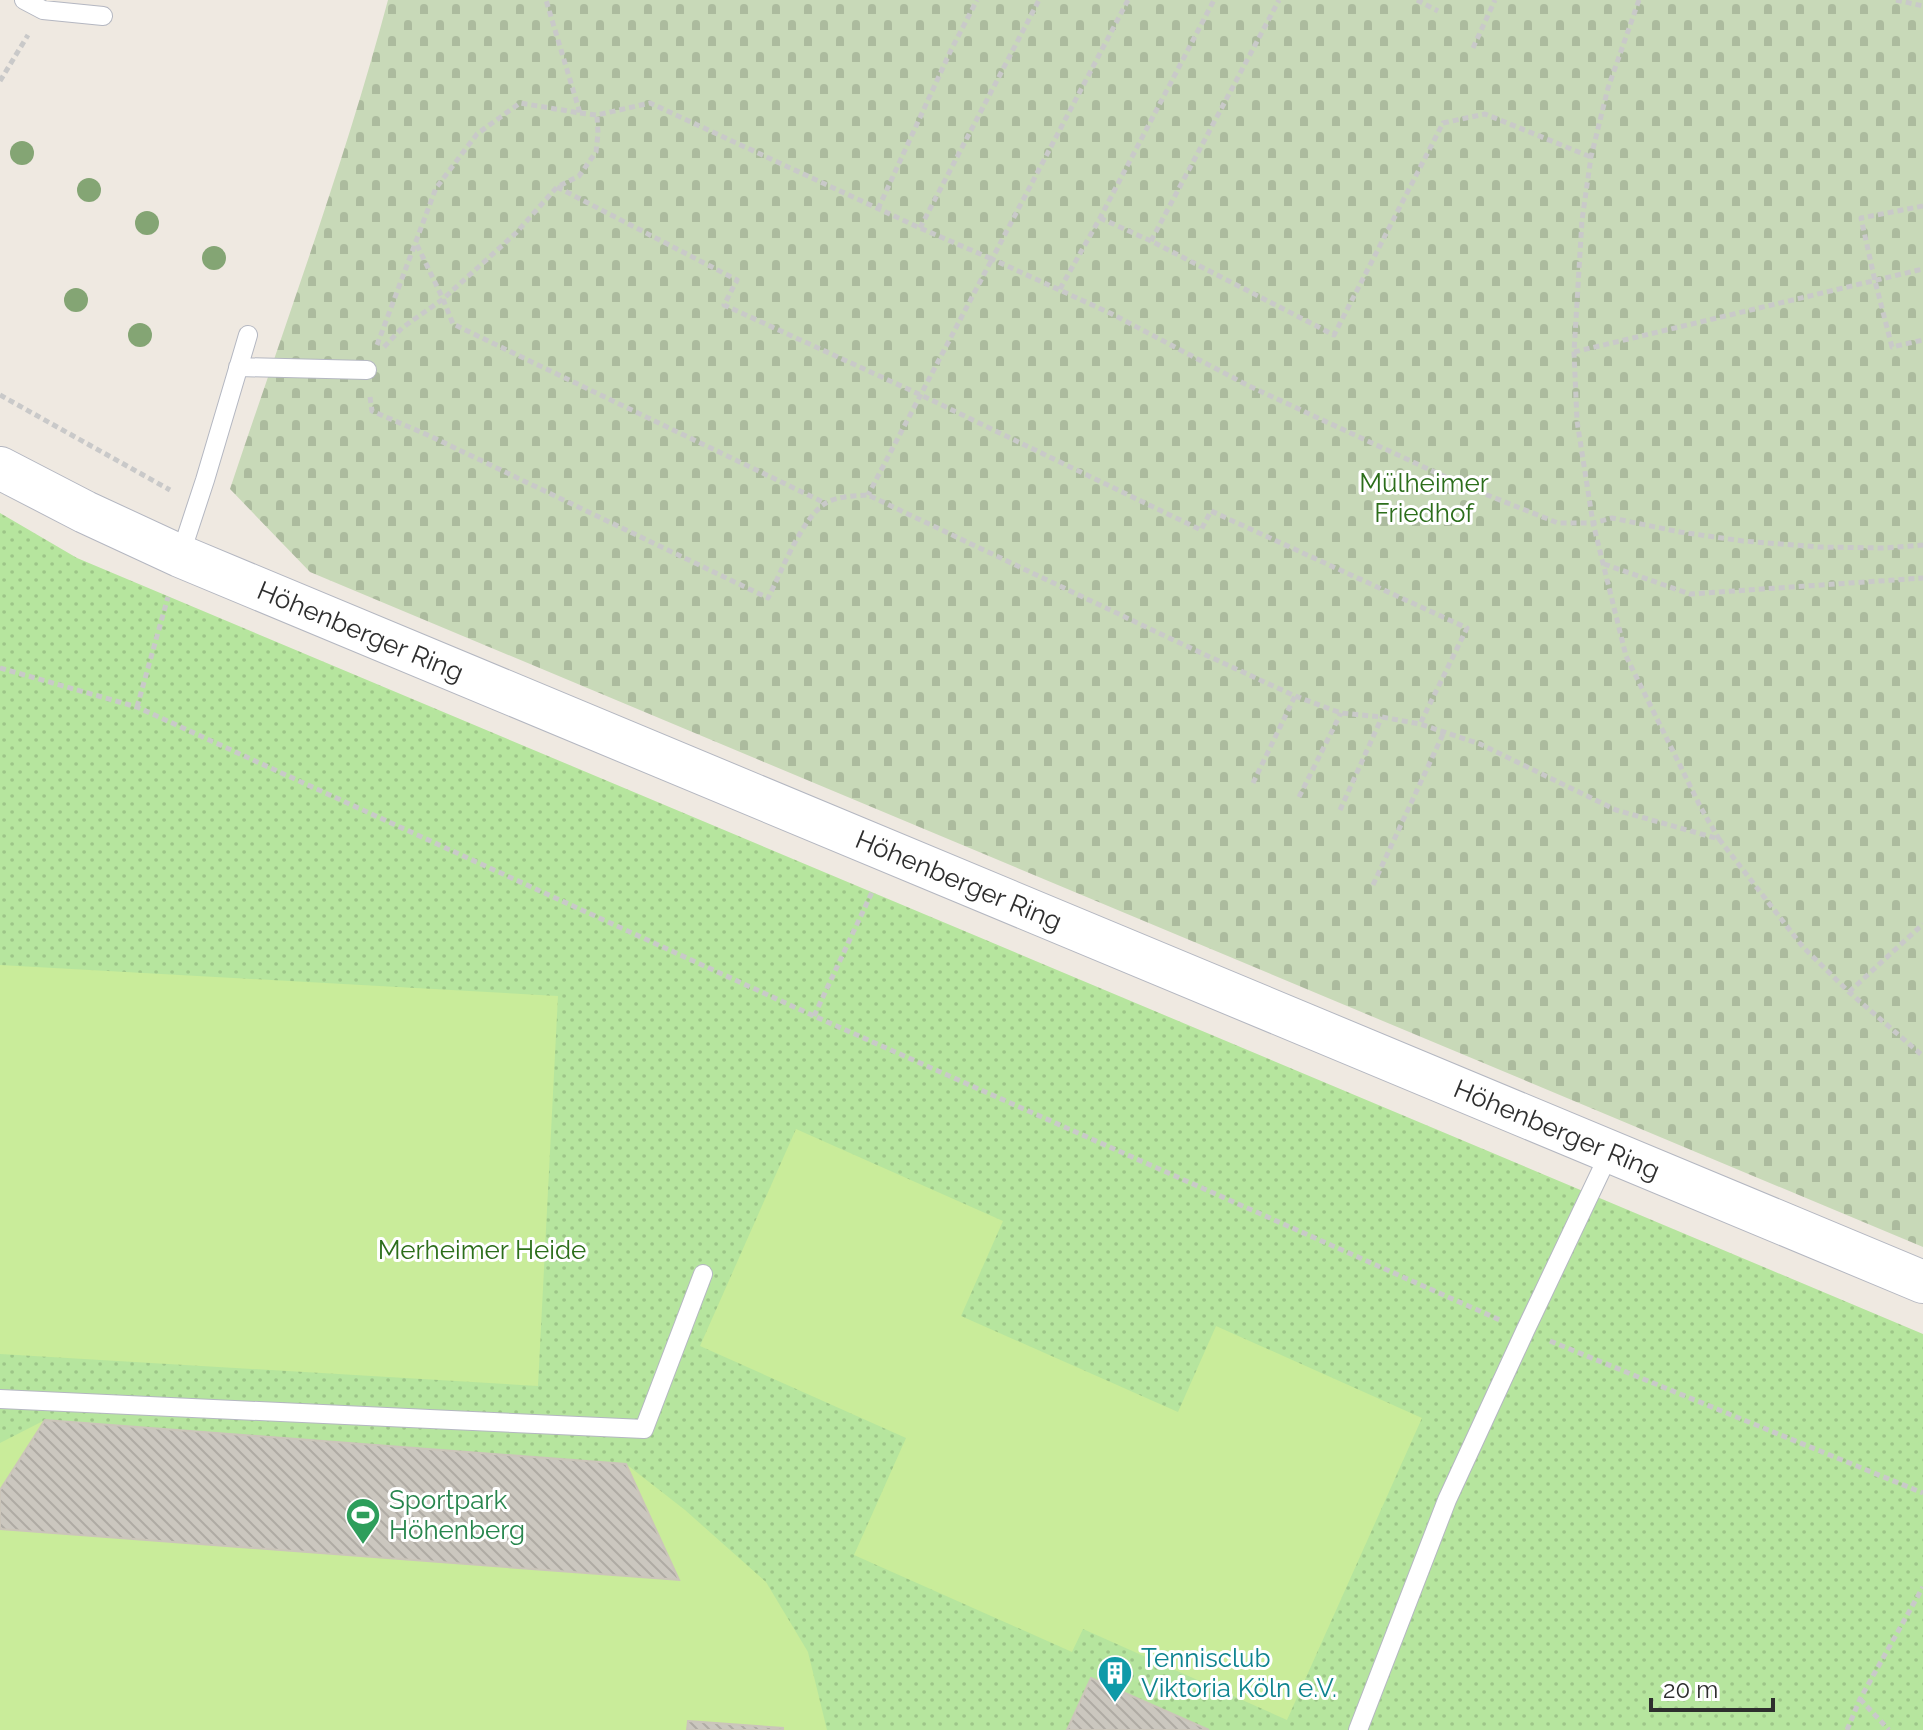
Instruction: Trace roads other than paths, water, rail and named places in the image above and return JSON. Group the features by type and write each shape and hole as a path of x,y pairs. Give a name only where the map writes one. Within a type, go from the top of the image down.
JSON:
{"street":[{"name":"Höhenberger Ring","path":"0,468 180,556 1923,1282"}],"lane":[{"path":"24,0 43,10 100,16 69,0"},
{"path":"180,556 248,335"},
{"path":"238,367 368,367"},
{"path":"1358,1730 1447,1500 1610,1152"},
{"path":"0,1399 644,1429 703,1274"}],"place":[{"name":"Sportpark Höhenberg","path":"363,1546"},
{"name":"Tennisclub Viktoria Köln e.V.","path":"1115,1704"}],"park label":[{"name":"Mülheimer Friedhof","path":"1424,498"},
{"name":"Merheimer Heide","path":"482,1250"}]}
